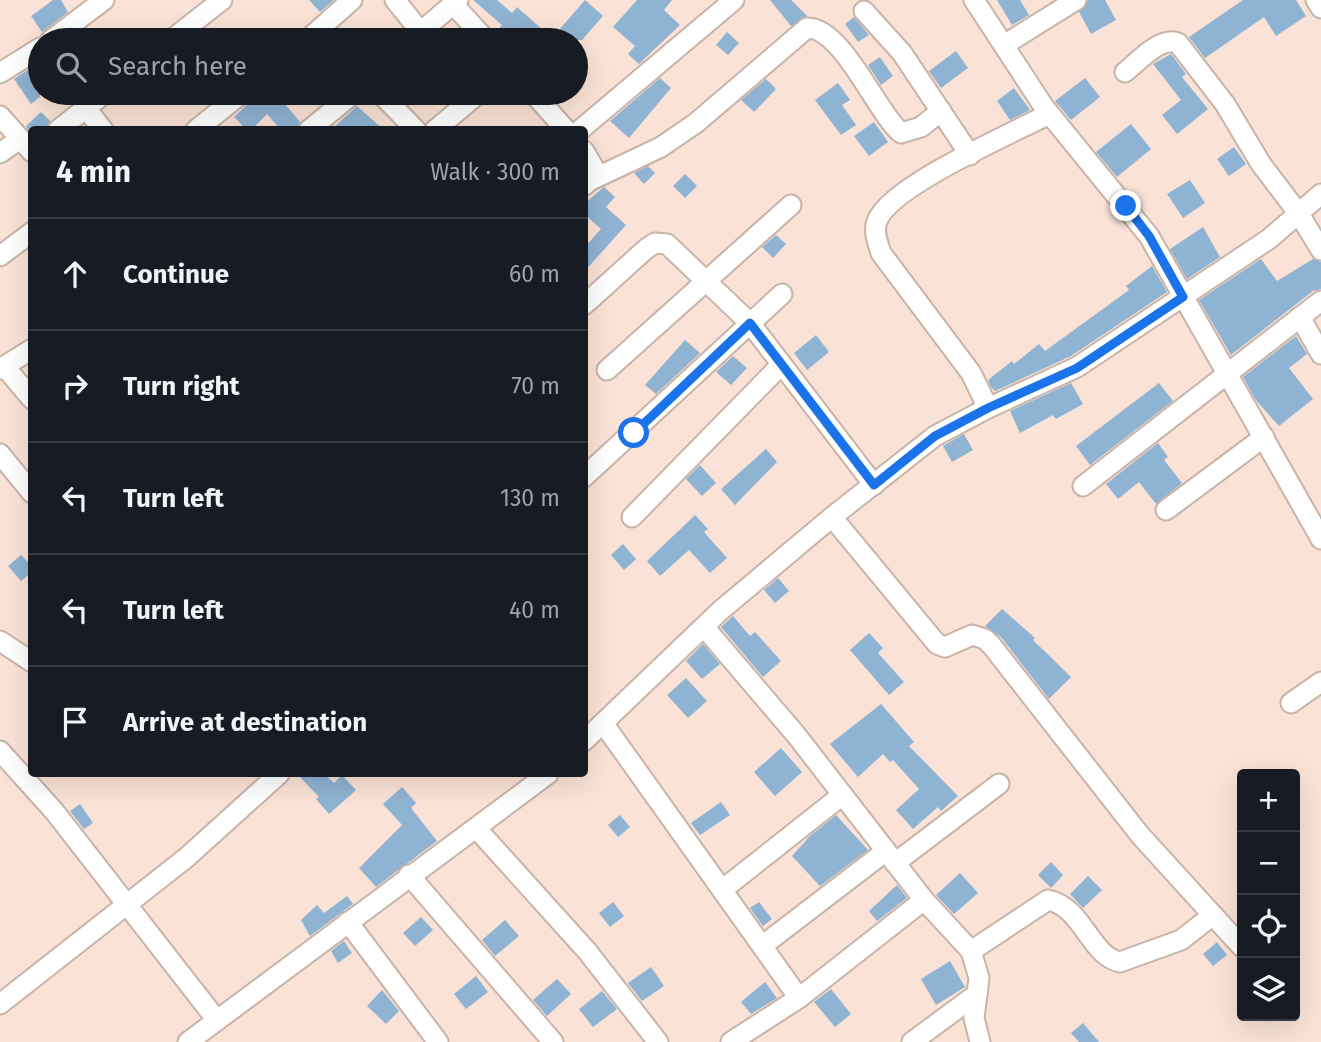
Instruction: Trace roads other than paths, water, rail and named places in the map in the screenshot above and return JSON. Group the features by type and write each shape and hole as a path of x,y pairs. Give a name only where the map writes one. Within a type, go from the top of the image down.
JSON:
{"street":[{"path":"67,28 104,0"},
{"path":"187,28 222,0"},
{"path":"320,28 352,0"},
{"path":"395,0 411,28"},
{"path":"585,126 734,0"},
{"path":"974,0 1049,114 1143,228 1321,539"},
{"path":"1004,45 1076,0"},
{"path":"1316,0 1321,8"},
{"path":"425,28 455,2 476,28"},
{"path":"864,10 902,53 970,155"},
{"path":"588,183 661,147 696,123 807,28 819,31 844,55 901,133 921,127 941,111"},
{"path":"1125,72 1159,46 1168,42 1178,43 1225,104 1261,164 1299,214 1321,250"},
{"path":"0,73 28,56"},
{"path":"63,126 90,105"},
{"path":"201,126 227,105"},
{"path":"314,126 339,105"},
{"path":"392,105 412,126"},
{"path":"440,126 465,105"},
{"path":"544,105 562,126"},
{"path":"86,108 100,126"},
{"path":"988,408 971,373 881,253 875,229 883,212 910,187 1049,114"},
{"path":"0,116 26,146 0,153"},
{"path":"588,158 595,170 588,181"},
{"path":"588,737 720,611 832,517 935,436 988,408 1077,368 1269,239 1321,194"},
{"path":"607,370 791,205"},
{"path":"0,256 28,235"},
{"path":"588,302 655,243 667,244 708,280 750,323 874,485"},
{"path":"588,473 782,294"},
{"path":"1083,486 1321,301"},
{"path":"1300,317 1321,354"},
{"path":"28,352 2,368 28,395"},
{"path":"632,517 781,365"},
{"path":"1166,510 1264,437"},
{"path":"0,454 28,488"},
{"path":"832,517 937,644 945,646 972,635 985,639 992,646 1107,795 1237,941"},
{"path":"705,628 797,736 924,900 971,951 979,978 974,1018 980,1042"},
{"path":"0,641 28,659"},
{"path":"1291,704 1321,682"},
{"path":"603,723 799,998"},
{"path":"0,751 54,811 216,1019"},
{"path":"0,1004 186,858 276,777"},
{"path":"197,1039 216,1019 280,976 409,875 544,777"},
{"path":"762,946 999,784"},
{"path":"722,890 841,796"},
{"path":"476,828 587,951 657,1042"},
{"path":"409,875 553,1042"},
{"path":"731,1042 799,998 924,900"},
{"path":"971,951 1048,900 1069,911 1105,955 1120,962 1181,940 1213,915"},
{"path":"348,922 438,1042"},
{"path":"912,1042 977,995"}]}
